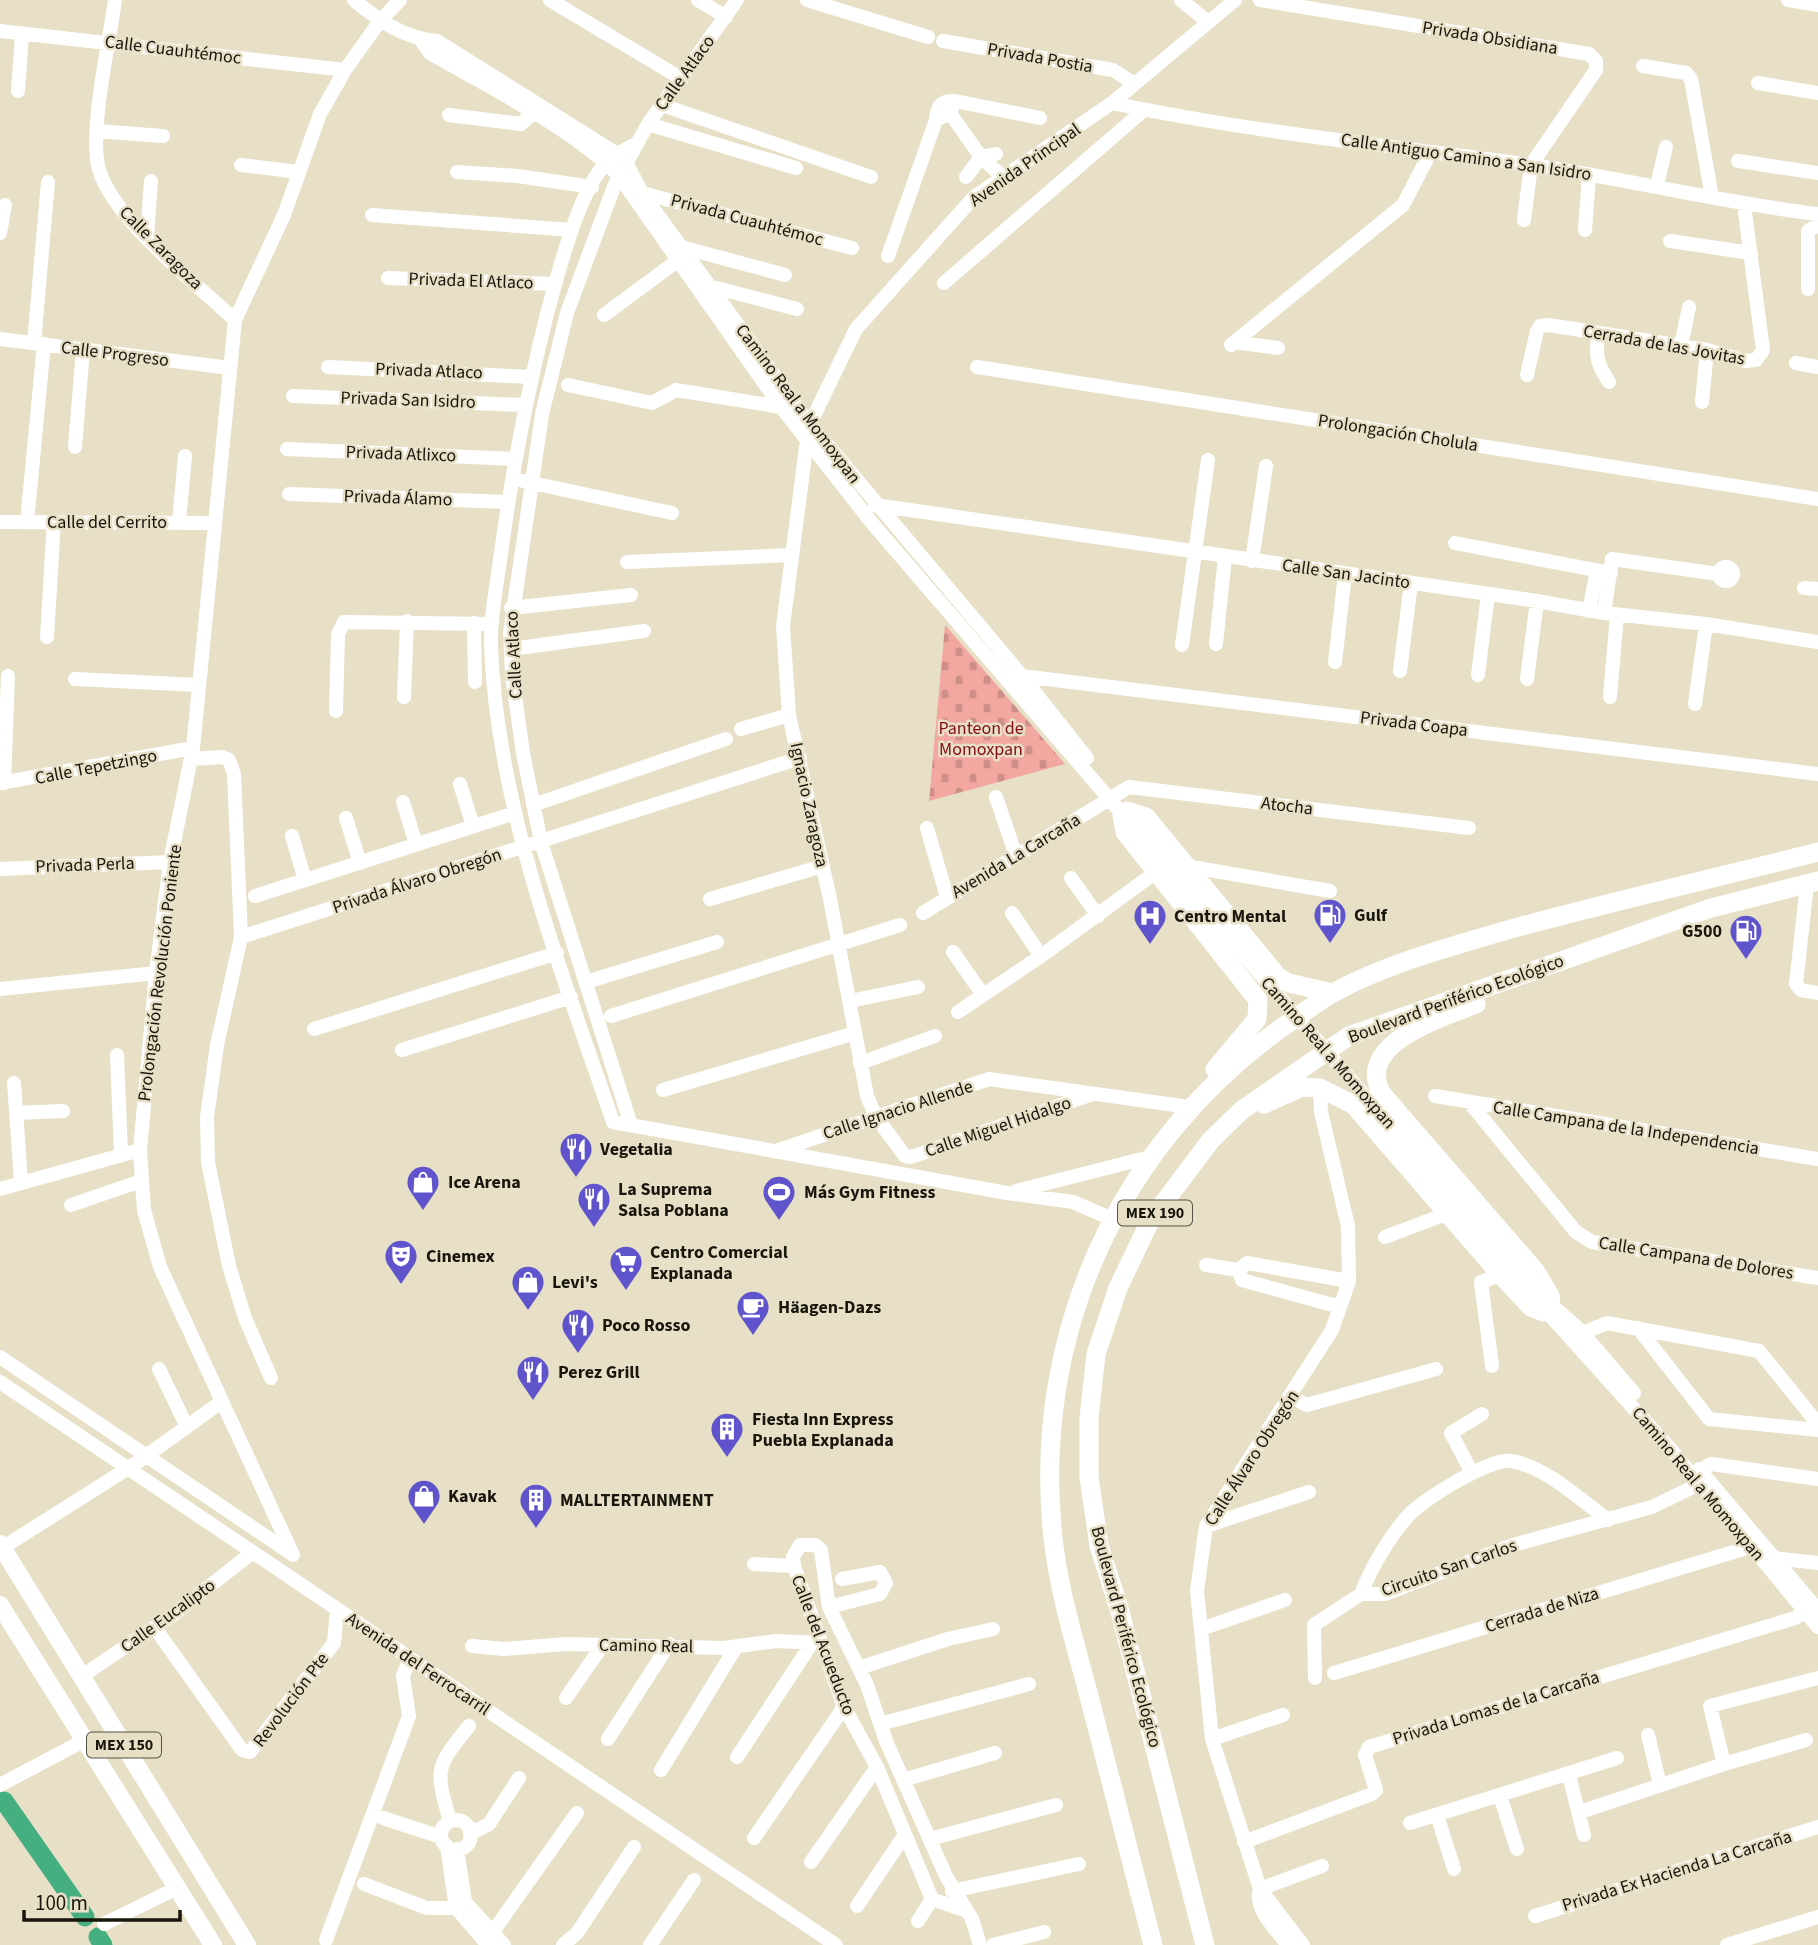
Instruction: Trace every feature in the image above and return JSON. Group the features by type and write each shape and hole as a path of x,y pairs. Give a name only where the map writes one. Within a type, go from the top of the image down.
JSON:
{"highway":[{"path":"1189,1107 1209,1076 1254,1023 1259,1005 1256,995 1125,832 1127,817 1146,817 1278,977 1314,991 1332,993"},
{"path":"1763,866 1794,850 1818,843"},
{"name":"MEX 190","path":"1153,1945 1059,1580 1050,1489 1051,1420 1056,1387 1076,1309 1095,1254 1112,1219 1150,1157 1189,1107 1257,1045 1332,993 1416,956 1580,910 1818,852"},
{"name":"Boulevard Periférico Ecológico","path":"1205,1945 1119,1608 1099,1546 1089,1465 1089,1418 1096,1354 1118,1289 1150,1221 1211,1140 1261,1094 1349,1036 1711,908 1812,882"},
{"path":"1211,1140 1250,1112 1280,1096 1303,1087 1320,1088 1354,1105 1496,1276 1531,1307 1549,1307 1536,1272 1382,1094 1377,1082 1378,1064 1398,1040 1419,1027 1531,982 1645,945 1688,925 1711,908"}],"main road":[{"name":"MEX 150","path":"1,1546 247,1945"},
{"name":"MEX 150","path":"0,1605 214,1945"},
{"path":"15,1628 33,1628 42,1613"},
{"path":"42,1672 47,1654 67,1653"}],"street":[{"name":"Calle Zaragoza","path":"114,0 97,131 97,160 104,186 118,207 147,237 235,320"},
{"name":"Camino Real a Momoxpan","path":"354,0 380,21 421,40 437,41 617,164 642,193 679,254"},
{"name":"Prolongación Revolución Poniente","path":"146,1456 293,1555 160,1267 144,1210 140,1150 156,972 170,862 192,754 235,320 284,215 320,114 345,70 380,21 400,0"},
{"path":"550,0 682,79"},
{"path":"698,0 726,17"},
{"name":"Calle Atlaco","path":"617,164 567,313 540,426 511,608 511,649 512,675 541,842 631,1125 613,1122 524,847 515,813 493,675 491,624 524,405 572,230 592,187 634,145 737,0"},
{"path":"807,0 928,37"},
{"path":"1181,0 1208,21"},
{"name":"Avenida Principal","path":"807,440 810,424 856,329 974,197 1112,103 1235,0"},
{"name":"Privada Obsidiana","path":"1260,0 1589,54 1596,61 1595,70 1531,165"},
{"path":"1788,0 1818,5"},
{"name":"Calle Cuauhtémoc","path":"0,31 345,70"},
{"path":"18,91 22,34"},
{"name":"Camino Real a Momoxpan","path":"421,40 430,53 617,164 679,254 810,424 1127,817 1524,1281 1549,1307 1583,1332 1698,1476 1750,1547 1814,1607"},
{"name":"Privada Postia","path":"943,41 1113,70 1133,83"},
{"path":"1643,66 1686,73 1690,79 1712,197"},
{"path":"1758,83 1818,93"},
{"name":"Calle Antiguo Camino a San Isidro","path":"1112,103 1144,110 1657,185 1744,205 1816,216"},
{"path":"662,105 871,177"},
{"path":"952,107 1003,177"},
{"path":"888,256 936,120 952,107 1040,118"},
{"path":"944,282 1144,110"},
{"path":"449,115 522,124 533,113"},
{"path":"648,124 796,168"},
{"path":"97,131 163,136"},
{"path":"1657,185 1666,147"},
{"path":"1278,348 1233,343 1402,205 1430,153"},
{"path":"966,177 988,157"},
{"path":"1738,161 1818,173"},
{"path":"241,165 299,172"},
{"path":"1524,220 1531,165"},
{"path":"457,172 518,176 592,187"},
{"path":"1585,230 1588,175"},
{"path":"147,237 151,181"},
{"path":"27,522 48,182"},
{"name":"Privada Cuauhtémoc","path":"642,193 852,248"},
{"path":"0,233 5,205"},
{"name":"Cerrada de las Jovitas","path":"1527,375 1540,326 1707,350 1745,361 1756,360 1763,350 1744,205"},
{"path":"372,215 572,230"},
{"path":"1808,289 1808,232 1816,216"},
{"path":"1670,242 1751,253"},
{"path":"604,315 679,254 785,275"},
{"name":"Privada El Atlaco","path":"387,278 555,285"},
{"name":"Camino Real a Momoxpan","path":"703,285 781,407 873,523 1017,678"},
{"path":"703,285 797,309"},
{"path":"1681,346 1689,307"},
{"path":"548,310 567,313"},
{"path":"1599,334 1595,349 1598,364 1609,382"},
{"name":"Calle Progreso","path":"0,339 230,368"},
{"path":"75,447 83,350"},
{"path":"1702,402 1707,350"},
{"path":"1796,363 1818,367"},
{"name":"Privada Atlaco","path":"328,367 531,377"},
{"name":"Prolongación Cholula","path":"978,367 1818,499"},
{"path":"568,385 652,403 676,390 781,407"},
{"name":"Privada San Isidro","path":"293,396 524,405"},
{"name":"Ignacio Zaragoza","path":"807,440 783,626 789,715 839,944 867,1096 876,1117 905,1156"},
{"name":"Privada Atlixco","path":"287,449 515,459"},
{"path":"179,522 185,456"},
{"path":"1182,645 1208,460"},
{"path":"1252,561 1266,466"},
{"path":"512,477 672,513"},
{"name":"Privada Álamo","path":"289,494 508,502"},
{"name":"Calle San Jacinto","path":"875,505 1537,601 1603,613 1706,624 1818,642"},
{"name":"Calle del Cerrito","path":"0,522 213,523"},
{"path":"47,637 54,522"},
{"path":"1455,543 1604,572"},
{"path":"627,562 792,555"},
{"path":"1216,644 1226,557"},
{"path":"1609,697 1603,613 1604,572 1612,559 1718,574"},
{"path":"1335,662 1345,574"},
{"path":"1399,671 1411,583"},
{"path":"1478,675 1488,594"},
{"path":"511,608 631,595"},
{"path":"1527,679 1537,601"},
{"path":"336,711 340,626 349,620 491,624"},
{"path":"404,697 407,621"},
{"path":"474,623 475,682"},
{"path":"1695,704 1706,624"},
{"path":"511,649 644,631"},
{"path":"493,675 512,675"},
{"path":"2,783 8,676"},
{"name":"Privada Coapa","path":"1017,678 1818,774"},
{"path":"75,679 199,685"},
{"path":"741,729 789,715"},
{"path":"533,805 726,739"},
{"path":"192,754 222,757 232,766 241,937 217,1045 207,1117 208,1162 229,1266 245,1318 271,1378"},
{"name":"Calle Tepetzingo","path":"2,783 192,754"},
{"name":"Privada Álvaro Obregón","path":"241,937 800,758"},
{"path":"460,784 473,826"},
{"name":"Atocha","path":"1112,796 1129,787 1469,828"},
{"name":"Avenida La Carcaña","path":"923,914 1112,796"},
{"path":"996,797 1016,856"},
{"path":"403,802 416,844"},
{"path":"255,896 515,813"},
{"path":"346,818 360,863"},
{"path":"927,828 947,897"},
{"path":"292,835 305,880"},
{"name":"Privada Perla","path":"0,869 170,862"},
{"path":"710,899 823,866"},
{"path":"1186,866 1330,891"},
{"path":"958,1012 1098,916 1156,872"},
{"path":"1071,878 1098,916"},
{"path":"1812,882 1796,984 1801,990 1818,993"},
{"path":"1012,913 1041,956"},
{"path":"611,1016 900,925"},
{"path":"586,982 717,942"},
{"path":"954,952 984,995"},
{"path":"314,1029 557,953"},
{"path":"0,989 156,972"},
{"path":"850,1001 918,987"},
{"path":"402,1051 573,1004 593,1005"},
{"path":"663,1090 855,1033"},
{"path":"860,1062 935,1036"},
{"path":"117,1055 121,1154"},
{"name":"Calle Ignacio Allende","path":"774,1151 989,1079 1189,1107"},
{"path":"14,1083 21,1182"},
{"name":"Calle Álvaro Obregón","path":"1303,1945 1259,1889 1212,1739 1197,1591 1206,1525 1332,1331 1349,1281 1349,1226 1321,1112 1320,1088"},
{"name":"Calle Miguel Hidalgo","path":"905,1156 1090,1095"},
{"name":"Calle Campana de la Independencia","path":"1435,1096 1818,1159"},
{"name":"Calle Campana de Dolores","path":"1469,1102 1576,1232 1592,1242 1818,1278"},
{"path":"16,1113 62,1111"},
{"path":"631,1125 1007,1193 1073,1202 1112,1219"},
{"path":"0,1189 140,1150"},
{"path":"1007,1193 1150,1157"},
{"path":"71,1205 141,1181"},
{"path":"1385,1237 1446,1214"},
{"path":"1206,1265 1239,1270 1247,1263 1349,1281"},
{"path":"1239,1270 1242,1280 1340,1307"},
{"path":"1492,1366 1481,1282 1496,1276"},
{"path":"1583,1332 1607,1323 1759,1351 1818,1424"},
{"path":"1638,1328 1709,1419 1818,1430"},
{"path":"0,1357 146,1456"},
{"path":"1291,1397 1307,1405 1436,1368"},
{"path":"159,1369 187,1427"},
{"name":"Avenida del Ferrocarril","path":"0,1382 836,1945"},
{"path":"1,1546 128,1469 221,1402"},
{"path":"1471,1471 1451,1433 1482,1414"},
{"name":"Circuito San Carlos","path":"1608,1520 1546,1475 1510,1461 1471,1471 1409,1515 1367,1579 1361,1594 1385,1594 1487,1554 1608,1520 1652,1507 1698,1476"},
{"path":"1698,1476 1711,1464 1818,1479"},
{"name":"Camino Real a Momoxpan","path":"1698,1476 1774,1558 1814,1607 1818,1627"},
{"path":"1206,1525 1309,1492"},
{"name":"Calle del Acueducto","path":"932,1899 877,1767 844,1707 816,1643 794,1566 793,1557 800,1545 815,1545 821,1550 829,1607 859,1668 886,1741 953,1891 972,1919 980,1945"},
{"name":"Cerrada de Niza","path":"1334,1673 1750,1547"},
{"name":"Calle Eucalipto","path":"82,1676 155,1628 253,1552"},
{"path":"1774,1558 1779,1556 1818,1563"},
{"path":"754,1564 794,1566"},
{"path":"829,1607 880,1594 886,1583 880,1572 842,1579"},
{"path":"1315,1678 1314,1625 1361,1594"},
{"path":"1201,1629 1285,1600"},
{"name":"Privada Lomas de la Carcaña","path":"1244,1842 1372,1794 1376,1784 1365,1755 1368,1747 1795,1618 1814,1607"},
{"name":"Revolución Pte","path":"155,1628 246,1753 253,1750 334,1643 337,1609"},
{"path":"859,1668 948,1639 993,1629"},
{"name":"Camino Real","path":"472,1646 504,1649 555,1644 736,1647 776,1641 816,1643"},
{"path":"737,1757 816,1643"},
{"path":"608,1739 669,1644"},
{"path":"566,1698 601,1646"},
{"path":"661,1770 736,1647"},
{"path":"326,1940 409,1716 403,1676 410,1658"},
{"path":"1724,1764 1710,1706 1818,1678"},
{"path":"880,1724 1029,1684"},
{"path":"754,1838 844,1707"},
{"path":"1212,1739 1283,1716"},
{"path":"450,1821 440,1786 440,1766 469,1726"},
{"path":"1648,1735 1660,1785"},
{"path":"0,1784 85,1740"},
{"path":"867,1748 886,1741"},
{"path":"1580,1812 1724,1764 1806,1741"},
{"path":"903,1780 995,1753"},
{"path":"1410,1823 1617,1758"},
{"path":"811,1862 877,1767"},
{"path":"1569,1775 1584,1835"},
{"path":"383,1818 448,1844 465,1846 470,1834 494,1818 519,1778"},
{"path":"1500,1796 1517,1849"},
{"path":"930,1839 1056,1805"},
{"path":"490,1939 576,1813"},
{"path":"1437,1815 1454,1869"},
{"path":"470,1834 464,1822 450,1821 443,1827 466,1902 490,1939"},
{"name":"Privada Ex Hacienda La Carcaña","path":"1535,1916 1818,1827"},
{"path":"857,1906 904,1836"},
{"path":"448,1844 456,1908 490,1939 504,1945"},
{"path":"563,1945 576,1939 634,1847"},
{"path":"953,1891 1079,1864"},
{"path":"1286,1944 1261,1909 1259,1889 1322,1866"},
{"path":"650,1945 694,1880"},
{"path":"364,1884 426,1908 456,1908"},
{"path":"104,1924 177,1888"},
{"path":"918,1921 932,1899 964,1910"},
{"path":"1727,1945 1818,1917"},
{"path":"993,1945 1044,1932"}],"green space":[{"name":"Panteon de Momoxpan","path":"945,625 1065,764 929,801"}],"waterway":[{"path":"4,1801 85,1917"},
{"path":"98,1937 103,1945"}],"place":[{"name":"Gulf","path":"1330,945"},
{"name":"Centro Mental","path":"1150,946"},
{"name":"G500","path":"1746,961"},
{"name":"Vegetalia","path":"576,1179"},
{"name":"Ice Arena","path":"423,1212"},
{"name":"Más Gym Fitness","path":"779,1222"},
{"name":"La Suprema Salsa Poblana","path":"594,1229"},
{"name":"Cinemex","path":"401,1286"},
{"name":"Centro Comercial Explanada","path":"626,1292"},
{"name":"Levi's","path":"528,1312"},
{"name":"Häagen-Dazs","path":"753,1337"},
{"name":"Poco Rosso","path":"578,1355"},
{"name":"Perez Grill","path":"533,1402"},
{"name":"Fiesta Inn Express Puebla Explanada","path":"727,1459"},
{"name":"Kavak","path":"424,1526"},
{"name":"MALLTERTAINMENT","path":"536,1530"}]}
